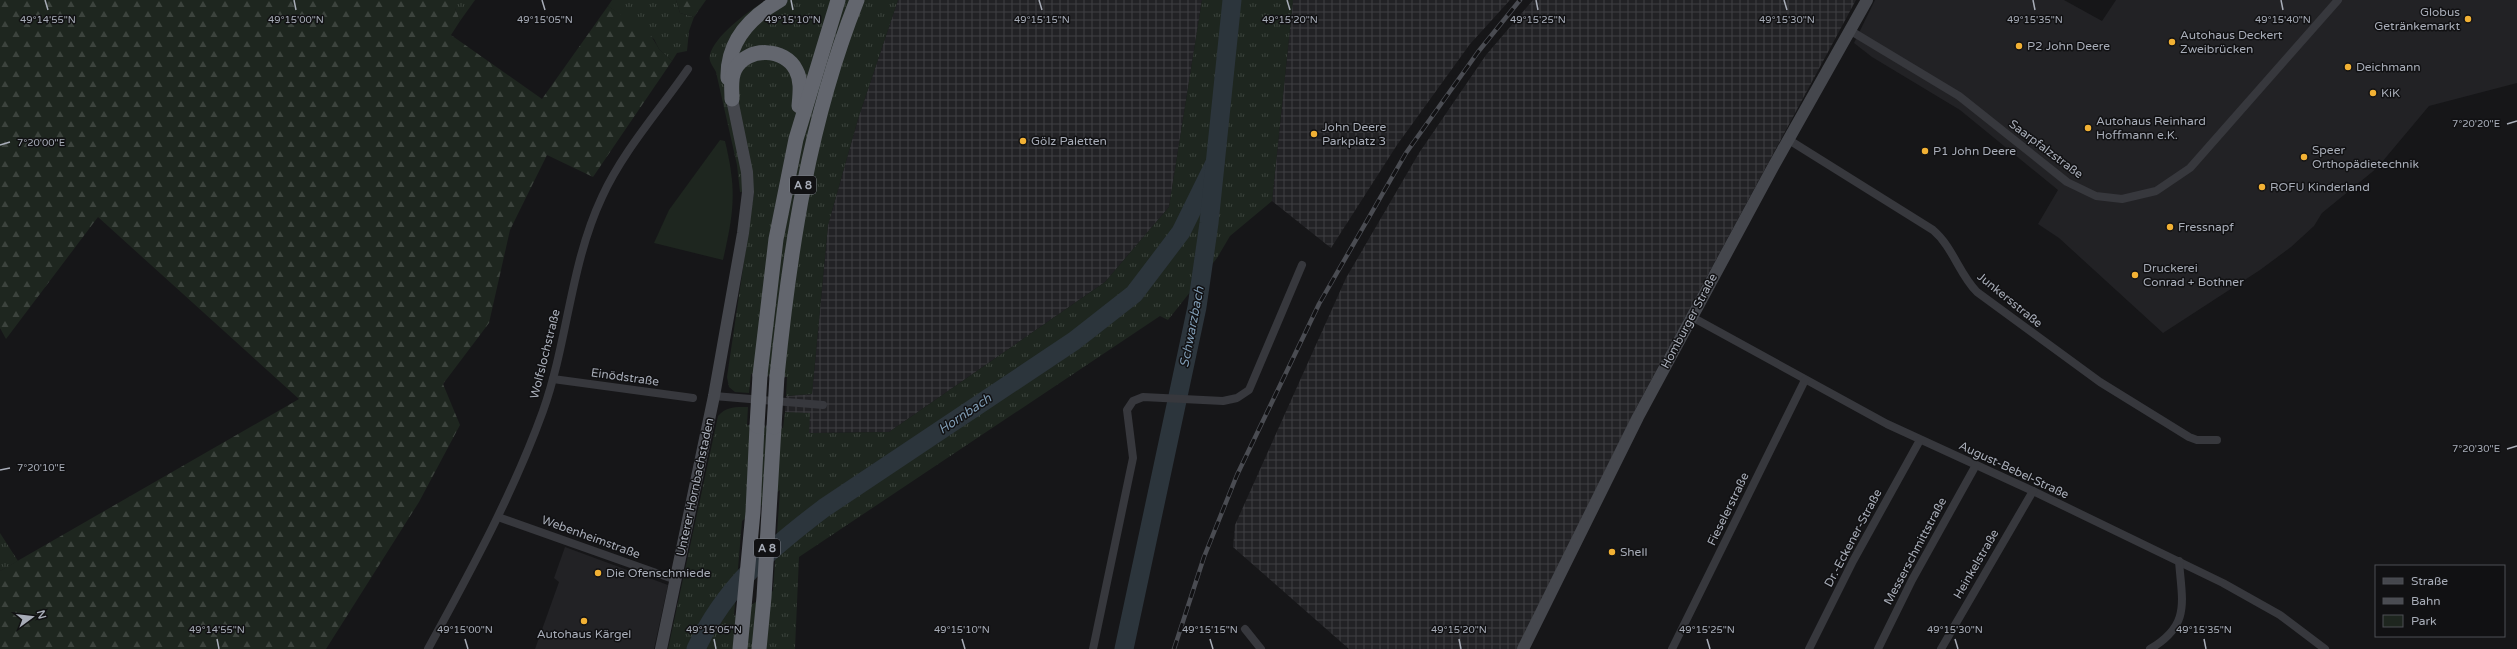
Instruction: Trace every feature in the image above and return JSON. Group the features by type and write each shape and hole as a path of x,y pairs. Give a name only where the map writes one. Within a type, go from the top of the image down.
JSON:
{"highway":[{"path":"732,99 728,68 735,44 753,19 780,0"},
{"name":"A 8","path":"740,649 745,609 760,375 776,239 796,139 838,0"},
{"name":"A 8","path":"758,649 764,597 777,376 786,288 800,200 818,120 847,26 857,0"},
{"path":"732,99 732,77 735,68 742,61 763,52 775,53 789,60 797,71 801,85 796,139"}],"main road":[{"name":"Homburger Straße","path":"1523,649 1632,430 1692,316 1867,0"},
{"name":"Unterer Hornbachstaden","path":"662,649 714,396 733,294 748,192 745,159 732,99"}],"street":[{"name":"Saarpfalzstraße","path":"1851,31 1954,92 2067,182 2096,196 2122,199 2156,191 2190,168 2338,0"},
{"name":"Wolfslochstraße","path":"428,649 498,517 542,413 553,379 582,251 602,197 629,151 688,70"},
{"name":"Junkersstraße","path":"1789,140 1933,230 1947,245 1969,284 1977,292 2100,382 2189,437 2197,440 2217,440"},
{"path":"1093,649 1133,458 1127,410 1133,401 1143,397 1204,401 1237,398 1249,390 1302,265"},
{"name":"August-Bebel-Straße","path":"1692,316 1805,380 1920,440 2033,491 2179,561 2274,612 2325,649"},
{"name":"Einödstraße","path":"553,379 692,398"},
{"name":"Fieselerstraße","path":"1672,649 1805,380"},
{"path":"714,396 823,405"},
{"name":"Dr.-Eckener-Straße","path":"1809,649 1853,561 1920,440"},
{"name":"Messerschmittstraße","path":"1878,649 1912,580 1976,465"},
{"name":"Heinkelstraße","path":"1941,649 2033,491"},
{"name":"Webenheimstraße","path":"498,517 676,580"},
{"path":"2150,649 2167,638 2180,618 2183,590 2179,561"},
{"path":"1245,628 1261,649"}],"shaded area":[{"path":"898,0 1202,0 1169,207 1105,282 889,432 809,433 785,412 786,396 812,394 828,225 858,119"},
{"path":"1293,0 1510,0 1470,44 1397,145 1331,248 1272,201"},
{"path":"1533,0 1856,0 1636,408 1518,649 1349,649 1233,547 1235,525 1346,278 1419,153 1486,55"},
{"path":"1875,0 2064,0 2102,21 2116,0 2517,0 2517,83 2429,106 2377,168 2322,213 2314,226 2291,247 2260,270 2163,333 2059,238 2038,224 2058,190 1960,110 1872,57 1854,43"},
{"path":"565,547 668,585 654,649 535,649 559,582 554,578"}],"green space":[{"path":"0,0 455,0 455,8 460,21 451,35 542,99 608,6 650,34 659,49 672,61 593,177 547,155 510,230 489,323 443,384 460,425 419,502 326,649 0,649 0,571 299,399 98,217 6,339 0,328"},
{"path":"455,0 475,0 460,21 455,8"},
{"path":"612,0 676,0 680,13 694,17 689,31 687,51 677,53 672,61 659,49 654,39 608,6"},
{"path":"676,0 706,0 694,17 680,13"},
{"path":"766,0 898,0 858,119 828,225 812,394 786,396 787,377 751,374 749,393 735,392 729,387 727,377 754,193 740,192 737,165 716,72 711,64 710,55 718,40 725,32 742,17"},
{"path":"1202,0 1293,0 1272,201 1230,236 1217,258 1168,320 1160,316 799,557 795,649 668,649 718,416 721,413 732,408 748,407 747,425 783,428 785,412 810,413 809,433 889,432 1105,282 1169,207","holes":["780,490 773,591 734,616 742,521"]},
{"path":"720,140 725,141 733,188 732,214 723,260 654,243 669,210"},
{"path":"0,533 18,561 0,571"}],"waterway":[{"name":"Schwarzbach","path":"1124,649 1197,307 1209,223 1232,0"},
{"name":"Hornbach","path":"696,649 721,606 735,588 751,570 785,538 824,508 1074,341 1134,294 1181,232 1215,163"}],"railway":[{"path":"1174,649 1204,557 1237,475 1319,304 1406,153 1478,52 1520,0"}],"place":[{"name":"Globus Getränkemarkt","path":"2468,19"},
{"name":"Autohaus Deckert Zweibrücken","path":"2172,42"},
{"name":"P2 John Deere","path":"2019,46"},
{"name":"Deichmann","path":"2348,67"},
{"name":"KiK","path":"2373,93"},
{"name":"Autohaus Reinhard Hoffmann e.K.","path":"2088,128"},
{"name":"John Deere Parkplatz 3","path":"1314,134"},
{"name":"Gölz Paletten","path":"1023,141"},
{"name":"P1 John Deere","path":"1925,151"},
{"name":"Speer Orthopädietechnik","path":"2304,157"},
{"name":"ROFU Kinderland","path":"2262,187"},
{"name":"Fressnapf","path":"2170,227"},
{"name":"Druckerei Conrad + Bothner","path":"2135,275"},
{"name":"Shell","path":"1612,552"},
{"name":"Die Ofenschmiede","path":"598,573"},
{"name":"Autohaus Kärgel","path":"584,621"}]}
